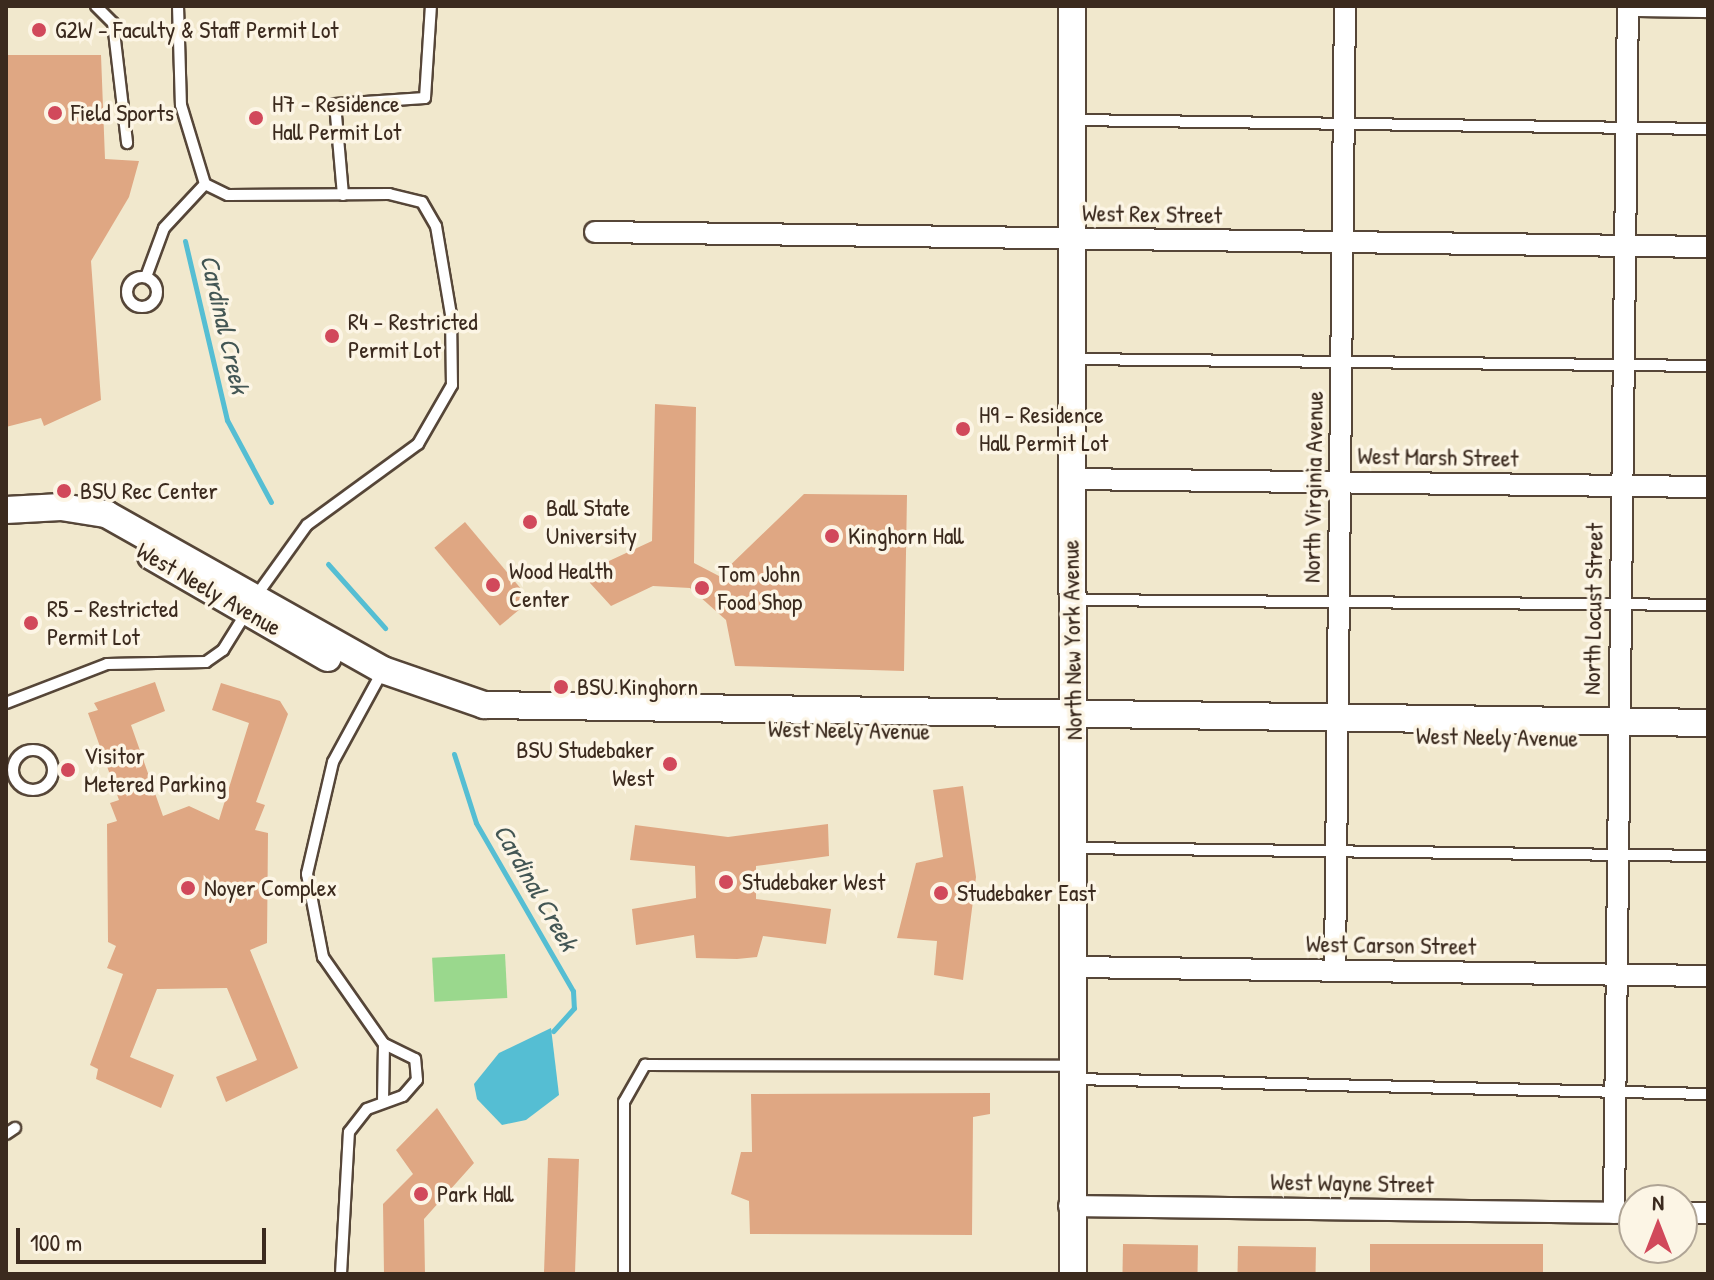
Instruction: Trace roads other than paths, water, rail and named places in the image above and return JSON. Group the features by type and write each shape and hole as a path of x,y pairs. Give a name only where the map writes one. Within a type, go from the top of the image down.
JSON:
{"street":[{"name":"North New York Avenue","path":"1072,6 1070,600 1074,724 1074,1073 1069,1206 1073,1274"},
{"name":"North Virginia Avenue","path":"1335,970 1345,6"},
{"path":"1630,6 1708,7"},
{"name":"North Locust Street","path":"1622,1184 1615,1094 1615,855 1630,6"},
{"name":"West Rex Street","path":"595,232 1708,247"},
{"name":"West Marsh Street","path":"1071,479 1708,487"},
{"name":"West Neely Avenue","path":"6,510 106,514 251,603 448,714 492,722 1616,730 1708,723"},
{"name":"West Neely Avenue","path":"1616,730 1708,739"},
{"name":"West Carson Street","path":"1074,967 1708,976"},
{"name":"West Wayne Street","path":"1069,1206 1618,1213"}],"lane":[{"path":"96,6 113,23 127,143"},
{"path":"6,703 107,664 206,662 307,525 412,452 452,385 451,315 427,208 403,196 228,195 205,184 181,105 178,6"},
{"path":"343,195 335,104 425,98 432,78 431,6"},
{"path":"1071,120 1708,129"},
{"path":"146,277 164,228 205,184"},
{"path":"1072,359 1708,366"},
{"path":"1070,600 1708,605"},
{"path":"341,1274 349,1132 383,1099 412,1090 418,1068 407,1052 384,1044 323,957 307,874 333,762 378,676"},
{"path":"23,752 43,752 53,776 45,786 27,789 16,781 10,760 23,752"},
{"path":"1074,848 1708,856"},
{"path":"383,1099 384,1044"},
{"path":"624,1274 624,1102 645,1065 1074,1073 1615,1094 1708,1094"}],"water":[{"path":"551,1028 559,1095 526,1120 502,1125 477,1099 474,1084 499,1053"}],"waterway":[{"name":"Cardinal Creek","path":"185,241 227,420 271,502"},
{"name":"Cardinal Creek","path":"328,564 385,628"},
{"name":"Cardinal Creek","path":"454,754 476,823 573,991 574,1008 553,1031"}],"place":[{"name":"G2W - Faculty & Staff Permit Lot","path":"39,30"},
{"name":"Field Sports","path":"55,113"},
{"name":"H7 - Residence Hall Permit Lot","path":"256,118"},
{"name":"R4 - Restricted Permit Lot","path":"332,336"},
{"name":"H9 - Residence Hall Permit Lot","path":"963,429"},
{"name":"BSU Rec Center","path":"64,491"},
{"name":"Ball State University","path":"530,522"},
{"name":"Kinghorn Hall","path":"832,536"},
{"name":"Wood Health Center","path":"493,585"},
{"name":"Tom John Food Shop","path":"702,588"},
{"name":"R5 - Restricted Permit Lot","path":"31,623"},
{"name":"BSU Kinghorn","path":"561,687"},
{"name":"BSU Studebaker West","path":"670,764"},
{"name":"Visitor Metered Parking","path":"68,770"},
{"name":"Studebaker West","path":"726,882"},
{"name":"Noyer Complex","path":"188,888"},
{"name":"Studebaker East","path":"941,893"},
{"name":"Park Hall","path":"421,1194"}]}
